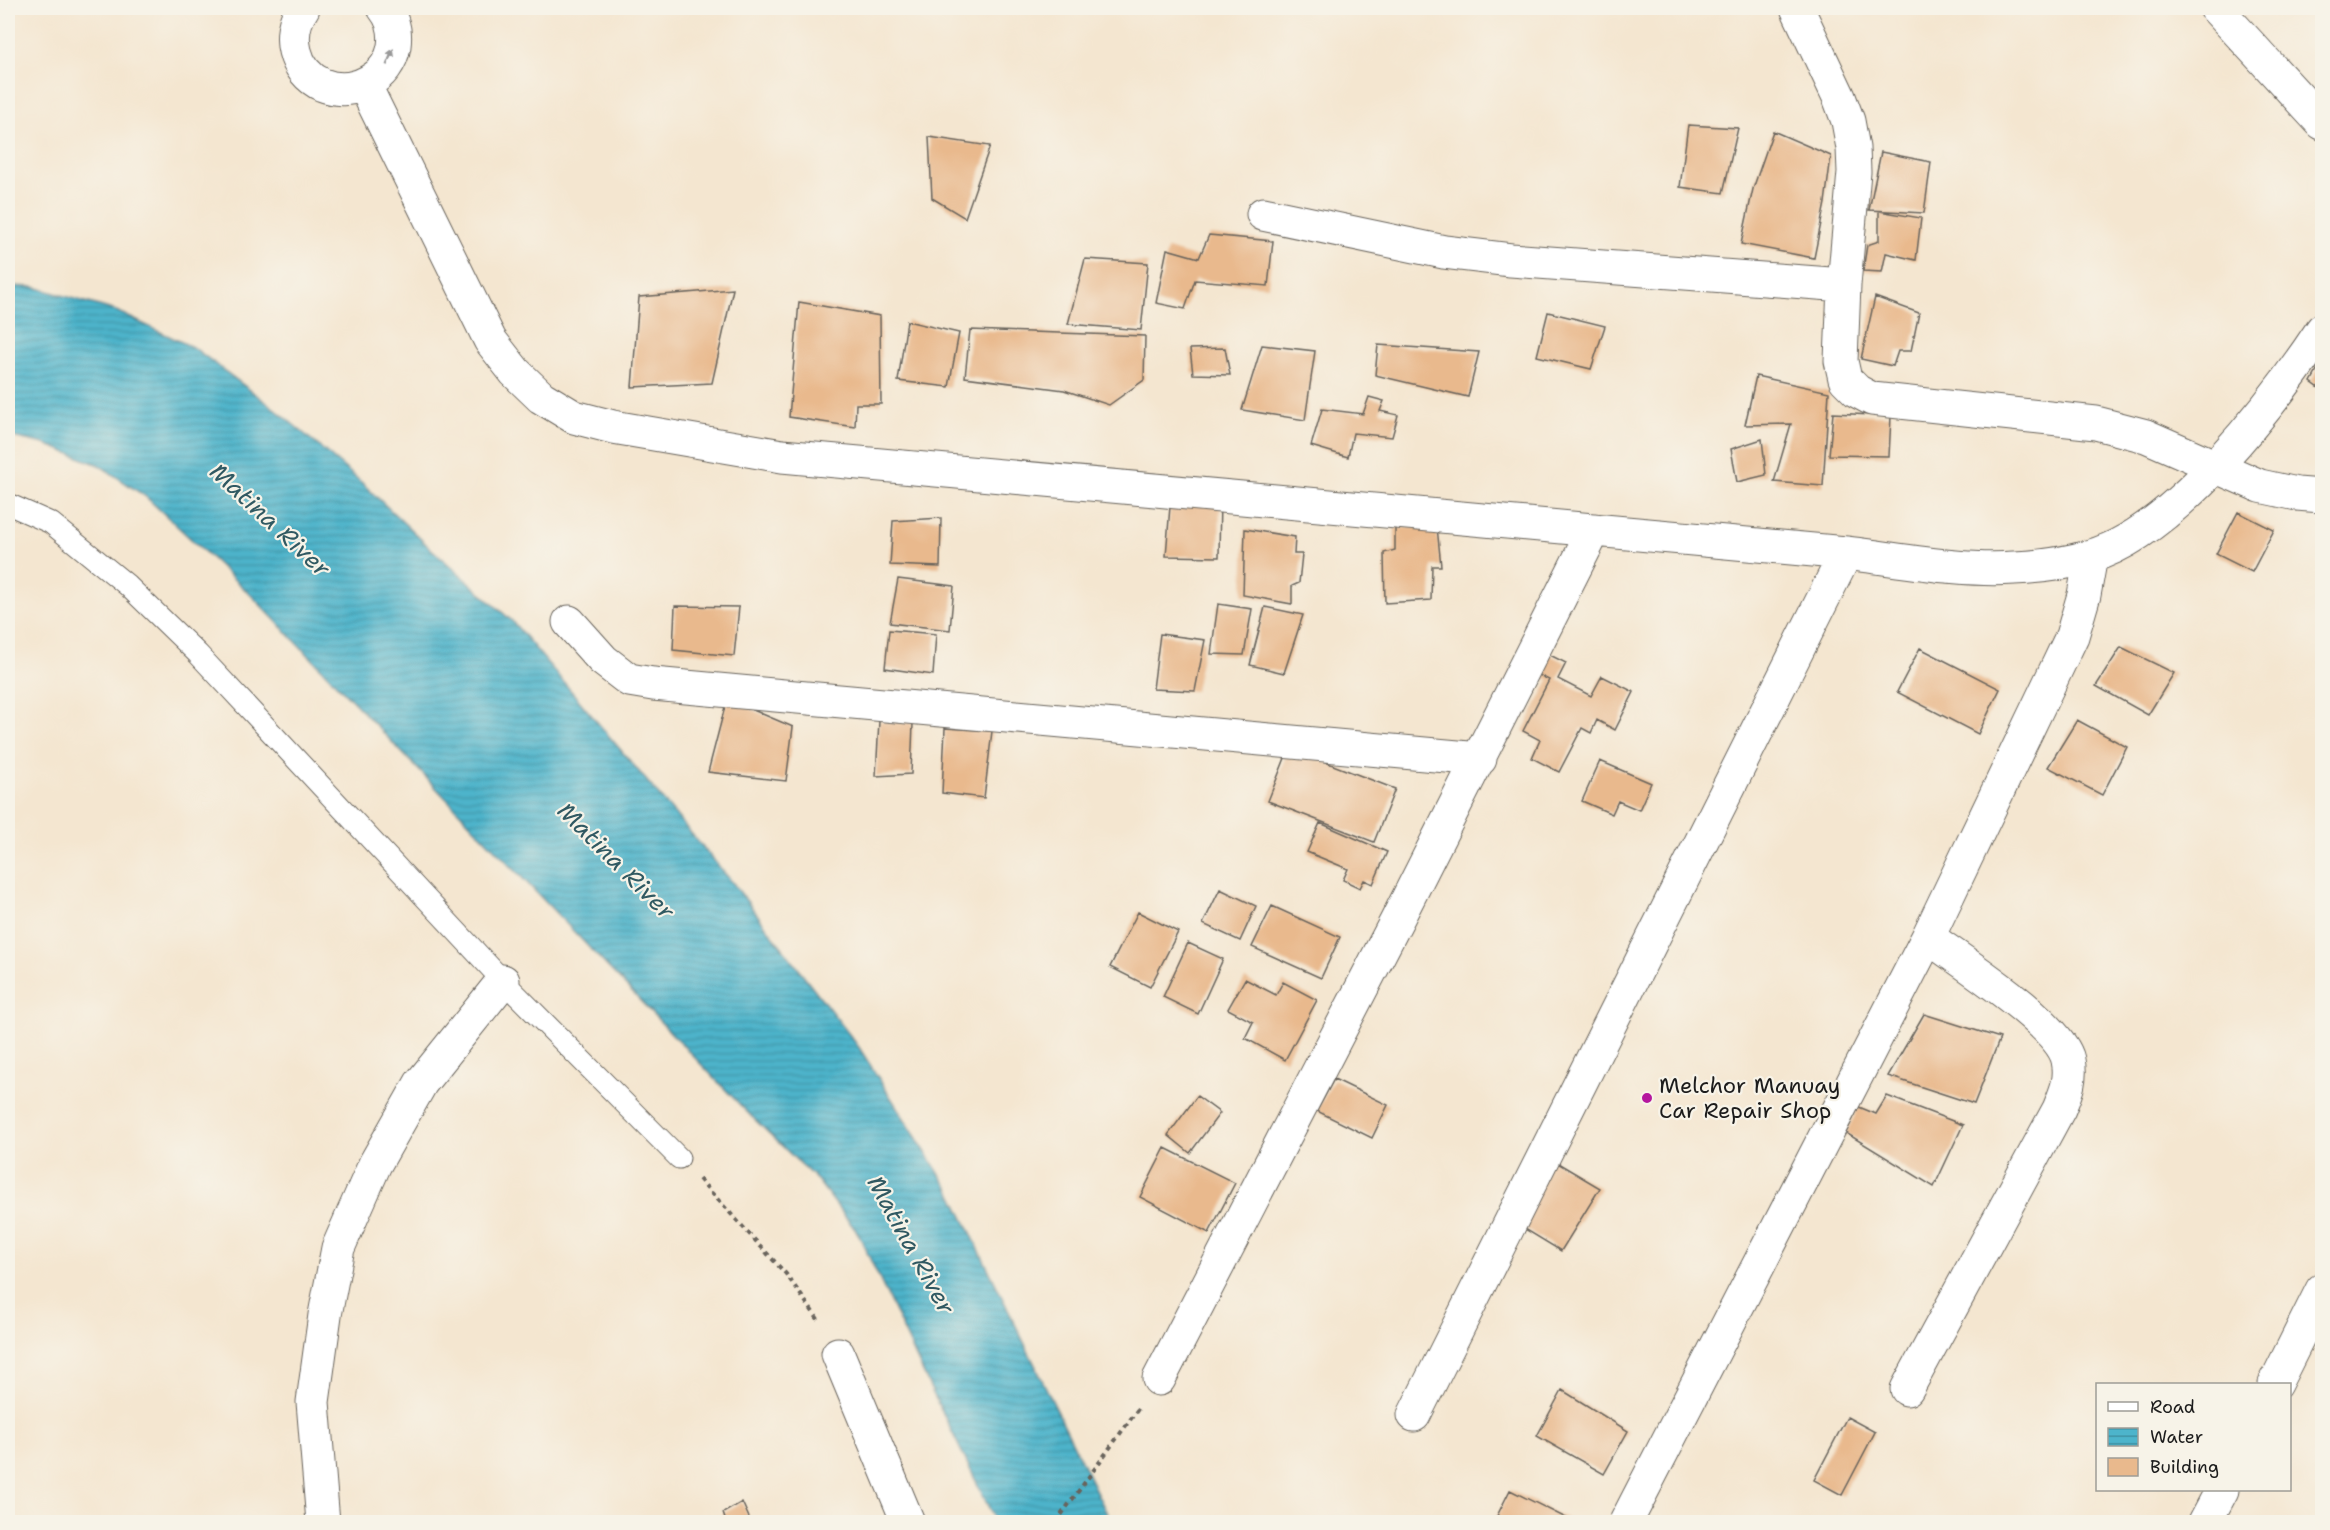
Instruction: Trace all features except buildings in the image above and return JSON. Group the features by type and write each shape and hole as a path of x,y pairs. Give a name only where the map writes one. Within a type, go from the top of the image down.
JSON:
{"street":[{"path":"303,8 294,28 293,43 302,68 323,85 337,88 351,88 364,84 376,77 386,66 395,39 393,25 384,8"},
{"path":"1797,8 1839,97 1848,121 1853,148 1854,172 1844,285 1841,361 1845,379 1857,391 1872,399 2096,423 2145,436 2260,486 2297,494 2322,496"},
{"path":"2216,8 2320,114"},
{"path":"364,84 490,340 515,372 541,397 574,417 613,427 782,456 1846,553 1974,567 2014,568 2091,556 2125,541 2160,517 2214,467 2266,407 2322,330"},
{"path":"1263,214 1444,252 1844,285"},
{"path":"1159,1379 1246,1214 1594,530"},
{"path":"1414,1415 1846,553"},
{"path":"1626,1522 1928,937 2072,636 2084,595 2091,556"},
{"path":"569,622 603,660 628,680 653,684 1479,759"},
{"path":"1907,1389 2059,1109 2070,1080 2068,1058 2053,1033 2029,1011 1928,937"},
{"path":"323,1522 312,1402 338,1248 375,1164 421,1083 503,981"},
{"path":"2276,1383 2322,1290"},
{"path":"838,1354 908,1522"},
{"path":"2205,1522 2221,1491"}],"lane":[{"path":"8,504 51,523 127,585 198,654 503,981 679,1158"}],"path":[{"path":"679,1158 786,1274 815,1314 838,1354"},
{"path":"1056,1522 1133,1415"}],"water":[{"name":"Matina River","path":"8,286 34,287 116,311 194,348 275,409 361,482 512,621 732,882 858,1046 951,1192 1111,1522 996,1522 858,1233 818,1181 745,1110 252,596 146,497 99,465 45,444 8,436"}],"place":[{"name":"Melchor Manuay Car Repair Shop","path":"1647,1098"}]}
